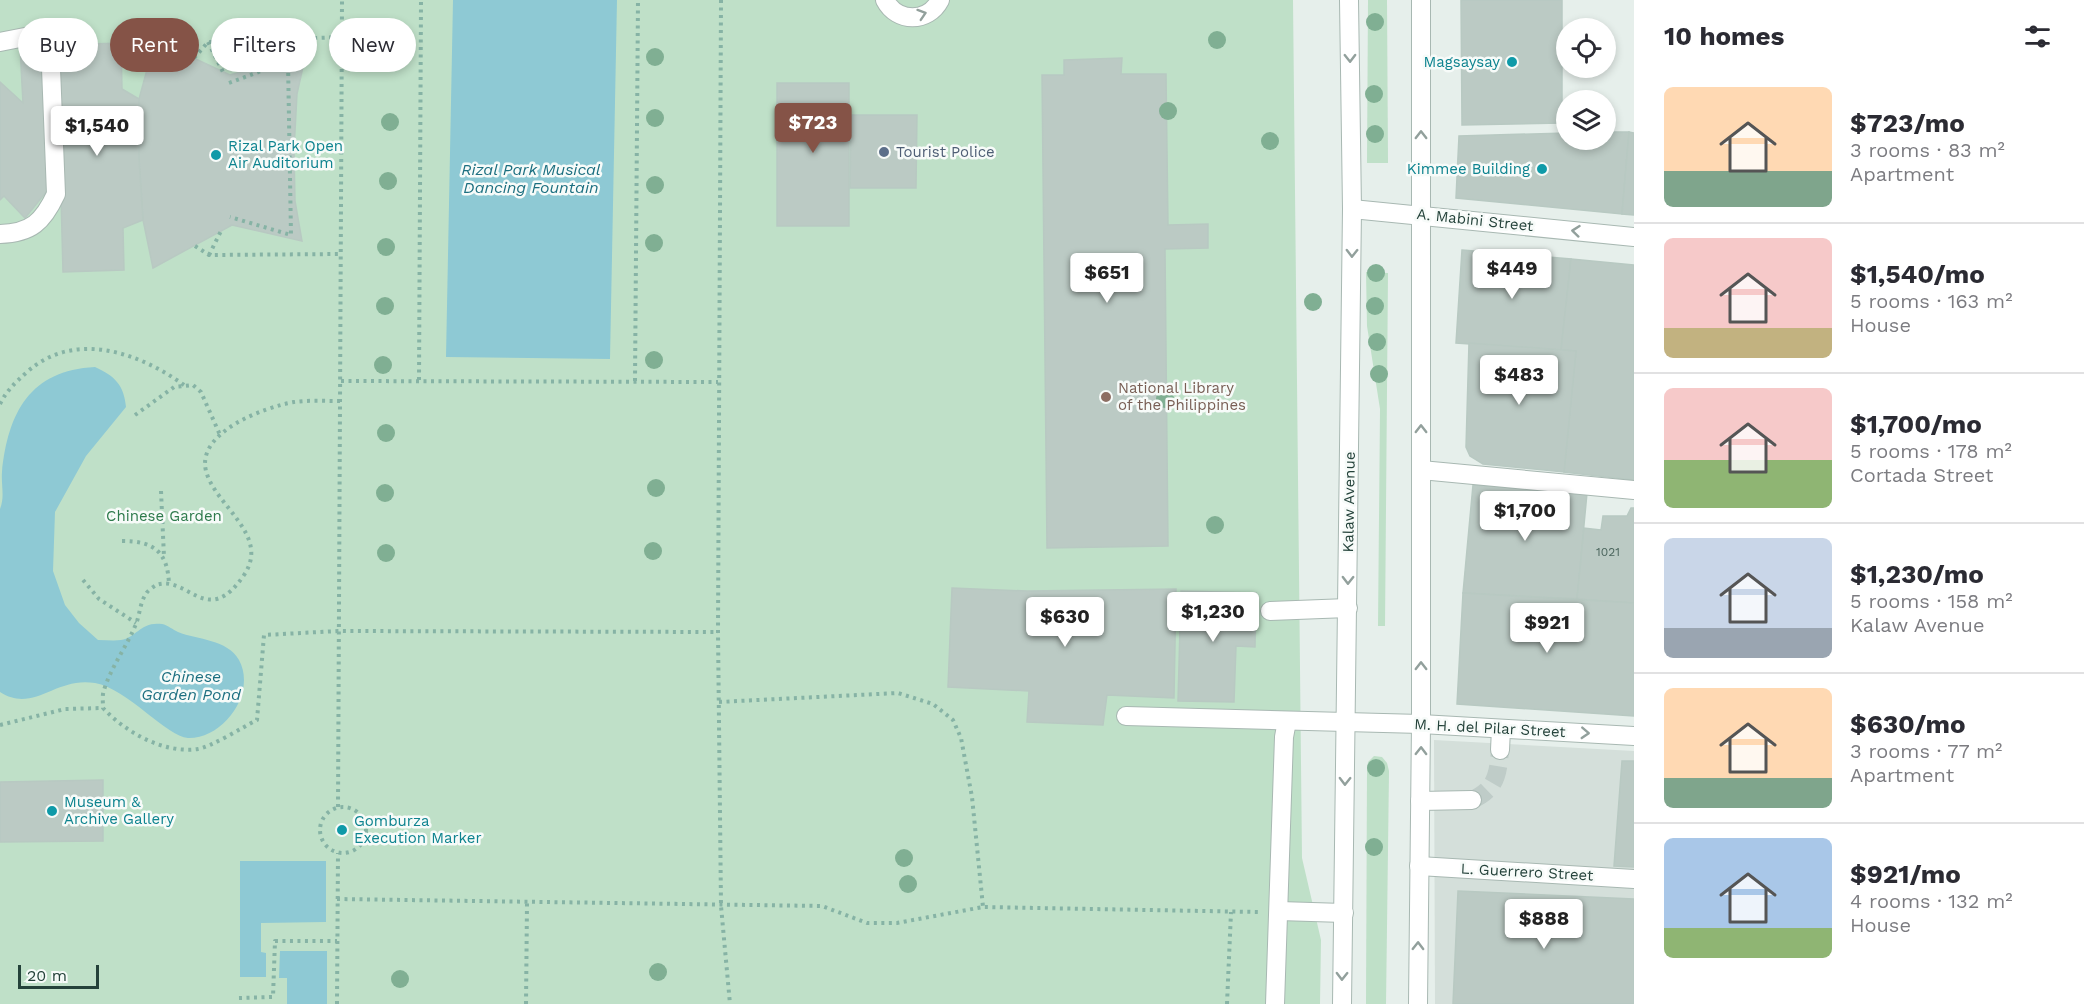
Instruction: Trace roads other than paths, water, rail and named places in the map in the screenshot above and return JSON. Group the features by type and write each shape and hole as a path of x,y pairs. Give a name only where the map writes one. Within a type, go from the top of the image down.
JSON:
{"street":[{"path":"885,0 893,11 910,18 928,14 940,0"},
{"name":"Kalaw Avenue","path":"1342,1004 1352,209 1349,0"},
{"path":"1418,1004 1421,724 1421,0"},
{"path":"0,42 35,35 46,38 50,43 56,194 46,215 30,228 0,234"},
{"name":"A. Mabini Street","path":"1352,209 1634,237"},
{"path":"1421,470 1634,490"},
{"path":"1270,611 1348,608"},
{"name":"M. H. del Pilar Street","path":"1126,716 1421,724 1634,736"},
{"path":"1275,1004 1280,912 1284,737 1287,721"},
{"path":"1500,750 1501,729"},
{"path":"1420,801 1472,800"},
{"name":"L. Guerrero Street","path":"1419,866 1634,879"},
{"path":"1280,912 1344,914"}],"water":[{"name":"Rizal Park Musical Dancing Fountain","path":"453,0 617,0 610,359 446,357"},
{"name":"Chinese Garden Pond","path":"95,367 108,374 121,387 126,407 86,456 55,512 53,571 65,605 79,623 98,640 121,640 149,625 162,624 186,635 220,644 234,653 243,673 244,686 240,699 224,722 213,731 201,736 188,738 179,736 120,694 95,683 81,682 24,699 12,698 0,692 0,509 3,495 2,472 10,431 26,398 39,386 54,376"},
{"path":"240,861 326,861 326,922 261,923 261,952 266,953 266,977 240,977"},
{"path":"280,951 327,951 327,1004 287,1004 287,978 279,978"}],"tunnel":[{"path":"1472,800 1491,786 1497,774 1500,750"}],"place":[{"name":"Magsaysay","path":"1512,62"},
{"name":"Tourist Police","path":"884,152"},
{"name":"Rizal Park Open Air Auditorium","path":"216,155"},
{"name":"Kimmee Building","path":"1542,169"},
{"name":"National Library of the Philippines","path":"1106,397"},
{"name":"Museum & Archive Gallery","path":"52,811"},
{"name":"Gomburza Execution Marker","path":"342,830"}],"park label":[{"name":"Chinese Garden","path":"164,516"}]}
